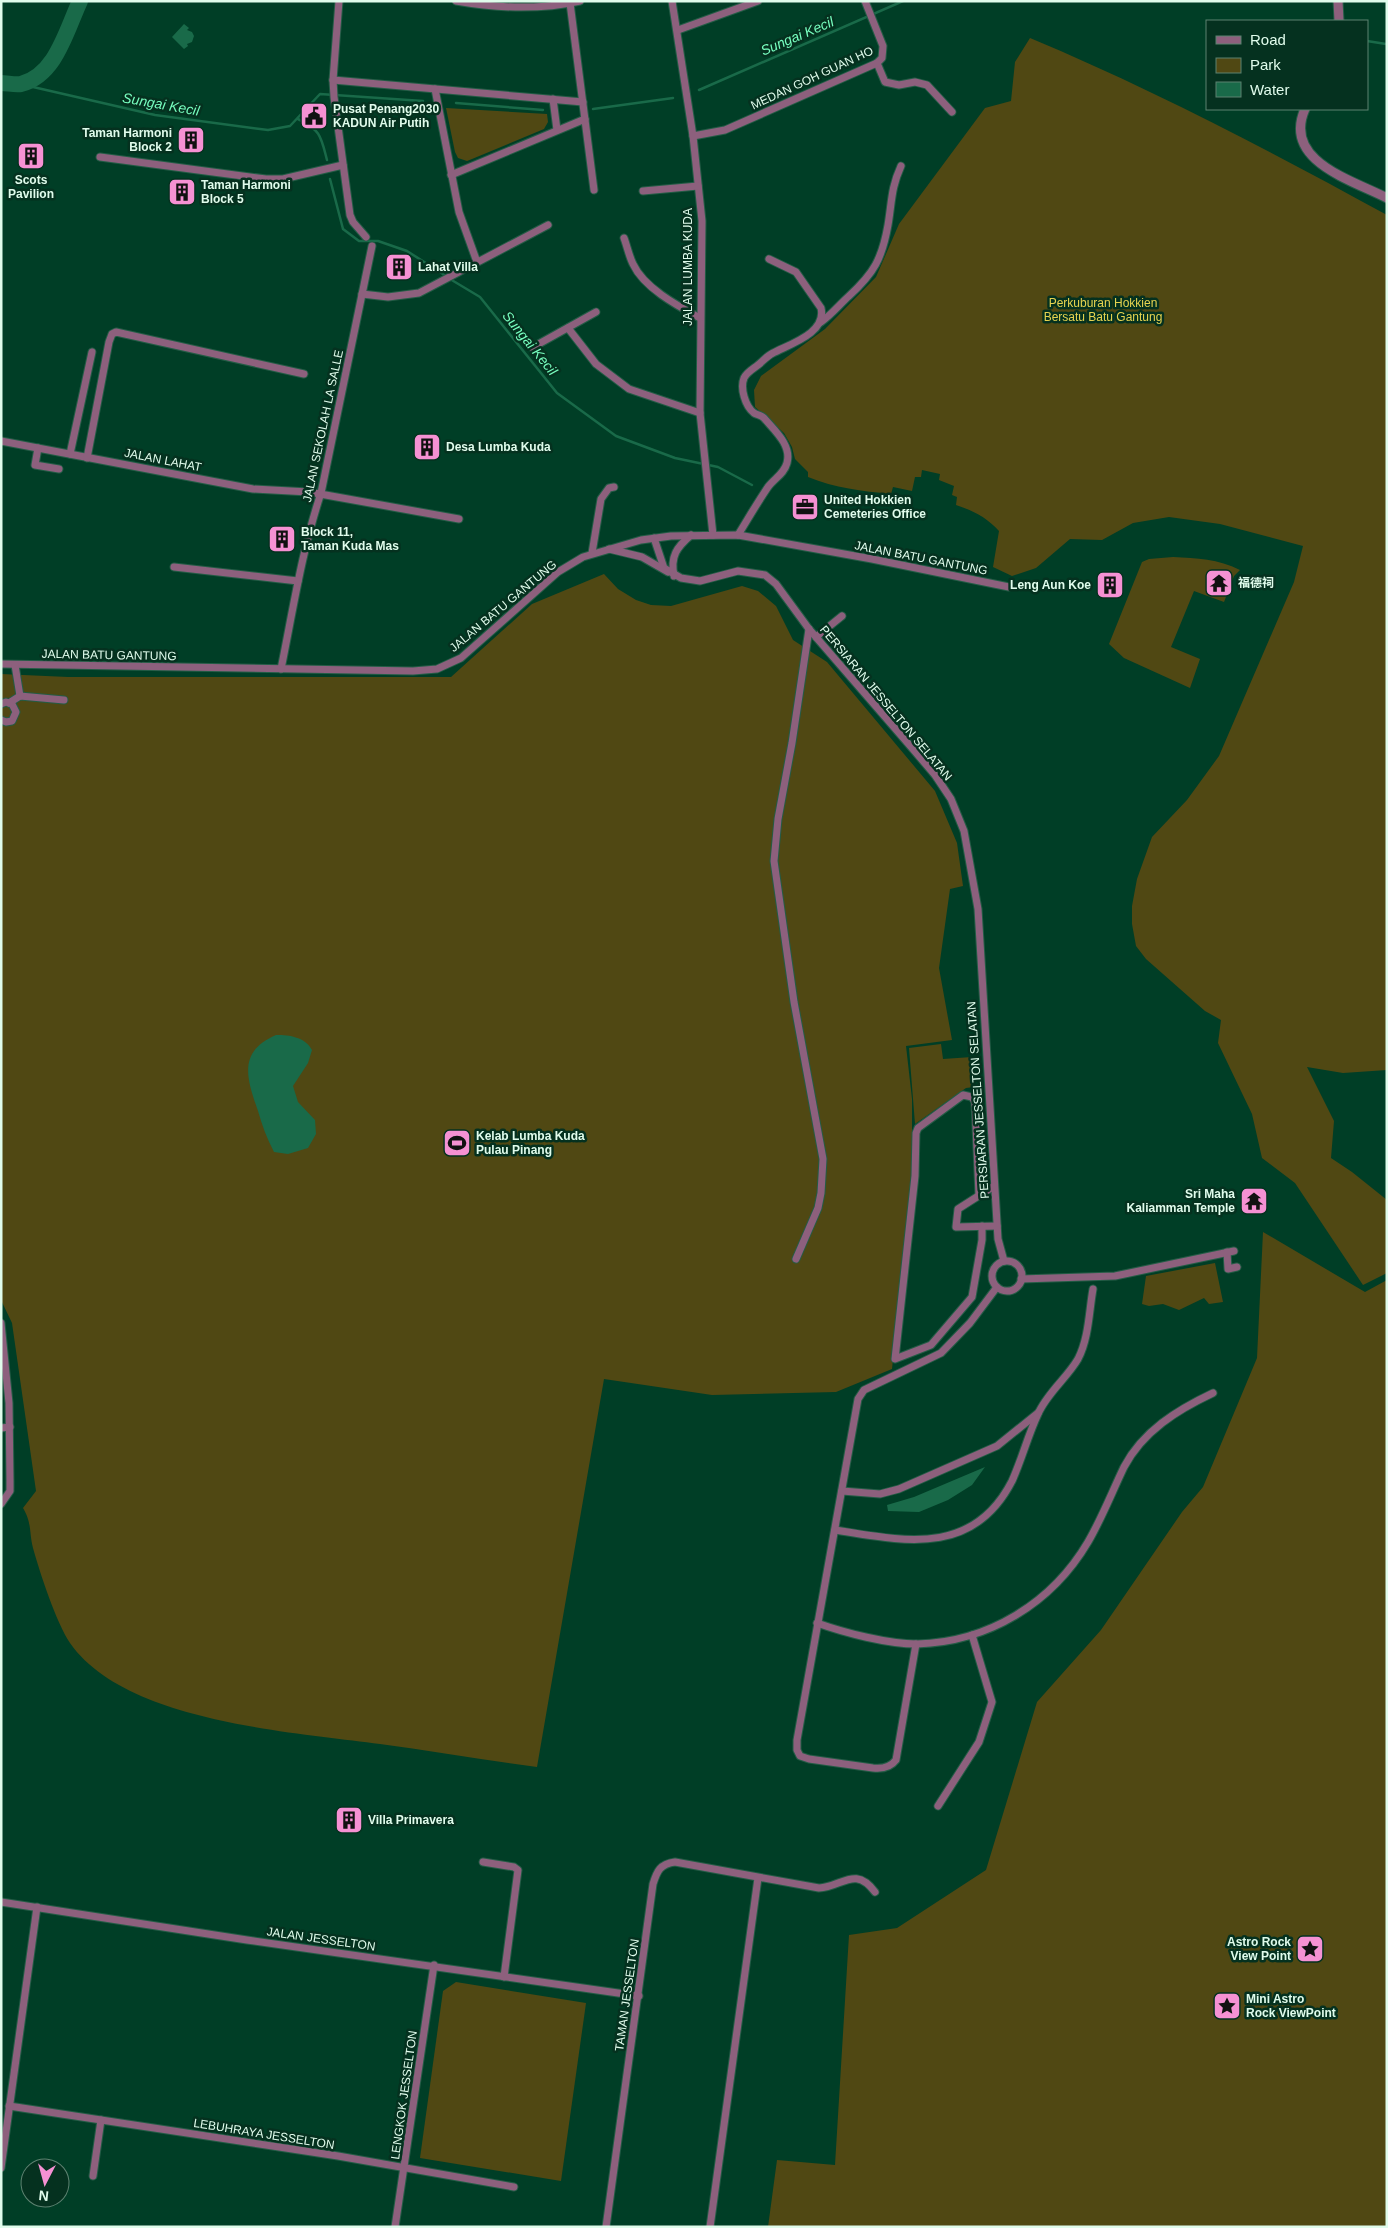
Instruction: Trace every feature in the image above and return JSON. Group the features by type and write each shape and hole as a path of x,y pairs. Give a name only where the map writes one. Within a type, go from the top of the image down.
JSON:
{"street":[{"path":"339,1 333,80 334,97 350,215 353,222 366,237"},
{"path":"456,1 480,5 515,7 551,6 580,1"},
{"name":"JALAN LUMBA KUDA","path":"672,1 693,136 702,221 700,413 714,534"},
{"path":"678,30 758,1"},
{"name":"MEDAN GOH GUAN HO","path":"693,136 725,130 877,63 882,58 883,46 865,1"},
{"path":"1338,1 1339,20"},
{"path":"570,4 594,190"},
{"path":"877,63 885,82 899,85 915,82 927,85 952,112"},
{"path":"333,80 583,102"},
{"path":"434,89 462,227 477,262"},
{"path":"552,99 557,130"},
{"path":"1305,110 1300,120 1300,133 1304,148 1314,160 1387,198"},
{"path":"452,175 585,119"},
{"path":"100,157 266,179 283,179 343,165"},
{"path":"738,536 755,506 771,483 782,473 788,461 783,440 762,416 755,414 750,409 742,383 746,375 770,355 802,339 834,313 859,288 878,262 886,237 892,188 901,166"},
{"path":"643,191 698,186"},
{"path":"362,294 405,296 419,293 548,224"},
{"path":"624,238 632,262 660,294 700,318"},
{"name":"JALAN SEKOLAH LA SALLE","path":"281,669 311,523 322,494 372,246"},
{"path":"769,259 796,272 821,308 823,314 821,322"},
{"path":"534,350 535,346 596,312"},
{"path":"568,328 596,364 629,389 700,413"},
{"path":"87,458 109,342 112,334 116,332 304,374"},
{"path":"70,454 92,352"},
{"name":"JALAN LAHAT","path":"1,441 253,489 322,494 460,518"},
{"path":"38,448 36,465 59,468"},
{"path":"592,553 601,499 609,488 614,487"},
{"path":"671,574 674,554 681,544 692,535"},
{"name":"JALAN BATU GANTUNG","path":"1,664 413,671 437,669 461,658 558,572 592,553 654,538 692,535 738,536 872,559 1009,587"},
{"path":"654,538 661,561 671,574"},
{"name":"PERSIARAN JESSELTON SELATAN","path":"609,548 642,557 671,574 700,581 738,571 765,575 776,584 816,638 935,775 951,799 964,832 978,909 994,1186 998,1239 1004,1261"},
{"path":"174,567 298,581"},
{"path":"816,638 842,616"},
{"path":"796,1259 818,1208 823,1160 794,1002 774,861 778,819 792,743 809,629"},
{"path":"15,665 20,696"},
{"path":"5,703 20,696 64,700"},
{"path":"1,720 9,722 16,716 14,706 5,703"},
{"path":"979,1195 974,1102 972,1097 963,1095 918,1128 916,1133 915,1176 895,1359 931,1345 972,1297 982,1240 982,1226"},
{"path":"994,1186 958,1209 956,1227 997,1226"},
{"path":"1021,1279 1115,1276 1231,1251 1228,1269 1237,1267"},
{"path":"1004,1261 1009,1261 1018,1266 1021,1279 1016,1287 1011,1290 1002,1290 997,1287 992,1279 993,1270 1004,1261"},
{"path":"916,1644 896,1760 893,1764 882,1769 809,1759 800,1756 796,1744 856,1409 861,1393 942,1353 970,1322 997,1287"},
{"path":"835,1530 900,1540 921,1541 957,1533 974,1524 988,1512 1011,1481 1038,1413 1080,1354 1085,1338 1093,1288"},
{"path":"1,1323 10,1427 10,1491 1,1504"},
{"path":"818,1623 847,1634 916,1644 972,1635 999,1626 1027,1609 1050,1591 1088,1543 1124,1467 1144,1439 1164,1421 1188,1405 1212,1393"},
{"path":"842,1491 880,1494 899,1489 997,1446 1038,1413"},
{"path":"1,1428 10,1427"},
{"path":"938,1806 979,1742 992,1702 972,1635"},
{"path":"483,1862 514,1867 518,1870 504,1977"},
{"name":"TAMAN JESSELTON","path":"606,2227 653,1884 657,1871 661,1866 675,1862 736,1871 758,1878 819,1888 829,1886 841,1880 860,1880 870,1885 875,1892"},
{"path":"710,2227 758,1878"},
{"name":"JALAN JESSELTON","path":"1,1902 247,1940 639,1996"},
{"path":"1,2168 37,1907"},
{"name":"LENGKOK JESSELTON","path":"395,2227 434,1966"},
{"name":"LEBUHRAYA JESSELTON","path":"9,2106 514,2187"},
{"path":"93,2176 101,2120"}],"green space":[{"name":"Perkuburan Hokkien Bersatu Batu Gantung","path":"1030,38 1166,100 1387,215 1387,1070 1343,1073 1307,1067 1334,1121 1331,1158 1387,1200 1387,1273 1363,1285 1295,1183 1262,1158 1252,1114 1218,1043 1221,1020 1205,1011 1146,959 1136,946 1132,924 1132,906 1137,879 1152,837 1187,800 1219,756 1294,582 1303,546 1220,524 1169,517 1133,523 1102,540 1070,539 1036,568 1012,576 993,567 999,531 979,515 956,505 957,497 952,495 954,486 939,480 940,474 922,470 921,477 915,477 912,491 893,487 891,494 870,492 818,481 808,477 808,472 795,459 792,447 784,433 755,407 754,390 761,376 825,329 876,277 899,224 985,108 1011,101 1015,62"},
{"path":"446,108 547,114 548,122 544,129 467,161 458,158 455,152"},
{"path":"1173,557 1215,561 1240,570 1234,576 1224,602 1194,591 1171,647 1200,659 1190,688 1124,658 1109,644 1142,562 1149,559"},
{"name":"Kelab Lumba Kuda Pulau Pinang","path":"604,574 618,589 636,600 651,605 671,606 742,586 758,591 776,606 793,640 827,662 935,791 957,843 963,886 950,889 939,968 952,1040 906,1046 912,1099 912,1179 892,1369 836,1392 712,1395 604,1379 537,1767 258,1728 213,1719 169,1707 129,1690 96,1670 70,1643 44,1584 33,1548 28,1518 23,1508 36,1491 12,1323 1,1300 1,674 68,677 451,677 532,604"},
{"path":"941,1044 943,1059 972,1057 974,1087 966,1088 915,1124 909,1048"},
{"path":"1263,1232 1365,1292 1387,1280 1387,2227 768,2227 777,2160 835,2165 849,1935 897,1928 986,1870 1037,1702 1101,1630 1182,1512 1203,1487 1257,1358"},
{"path":"1215,1263 1223,1302 1209,1304 1204,1298 1179,1310 1163,1304 1149,1306 1142,1304 1146,1276"},
{"path":"456,1982 586,2003 561,2181 420,2158 443,1991"}],"water":[{"path":"184,24 189,28 187,30 192,32 194,36 192,42 187,44 188,46 184,49 172,37"},
{"path":"276,1035 292,1036 305,1042 312,1050 308,1063 293,1086 298,1102 315,1120 316,1134 308,1148 288,1154 274,1152 271,1147 261,1121 249,1077 248,1067 250,1058 255,1050"},
{"path":"985,1467 972,1485 948,1500 919,1512 888,1511 887,1505 914,1497"}],"waterway":[{"path":"1,83 21,84 33,79 43,71 58,50 80,1"},
{"name":"Sungai Kecil","path":"699,90 903,1"},
{"path":"1368,41 1386,44"},
{"name":"Sungai Kecil","path":"20,84 155,115 268,130 290,126 320,94 423,101"},
{"name":"Sungai Kecil","path":"593,109 673,98"},
{"name":"Sungai Kecil","path":"456,103 543,110"},
{"name":"Sungai Kecil","path":"298,119 306,123 319,135 327,160"},
{"name":"Sungai Kecil","path":"330,179 343,229 359,241 378,241 407,251 446,276"},
{"name":"Sungai Kecil","path":"450,279 480,297 557,393 616,436 675,458 718,467 752,485"}],"place":[{"name":"Pusat Penang2030 KADUN Air Putih","path":"314,116"},
{"name":"Taman Harmoni Block 2","path":"191,140"},
{"name":"Scots Pavilion","path":"31,156"},
{"name":"Taman Harmoni Block 5","path":"182,192"},
{"name":"Lahat Villa","path":"399,267"},
{"name":"Desa Lumba Kuda","path":"427,447"},
{"name":"United Hokkien Cemeteries Office","path":"805,507"},
{"name":"Block 11, Taman Kuda Mas","path":"282,539"},
{"name":"福德祠","path":"1219,583"},
{"name":"Leng Aun Koe","path":"1110,585"},
{"name":"Kelab Lumba Kuda Pulau Pinang","path":"457,1143"},
{"name":"Sri Maha Kaliamman Temple","path":"1254,1201"},
{"name":"Villa Primavera","path":"349,1820"},
{"name":"Astro Rock View Point","path":"1310,1949"},
{"name":"Mini Astro Rock ViewPoint","path":"1227,2006"}]}
